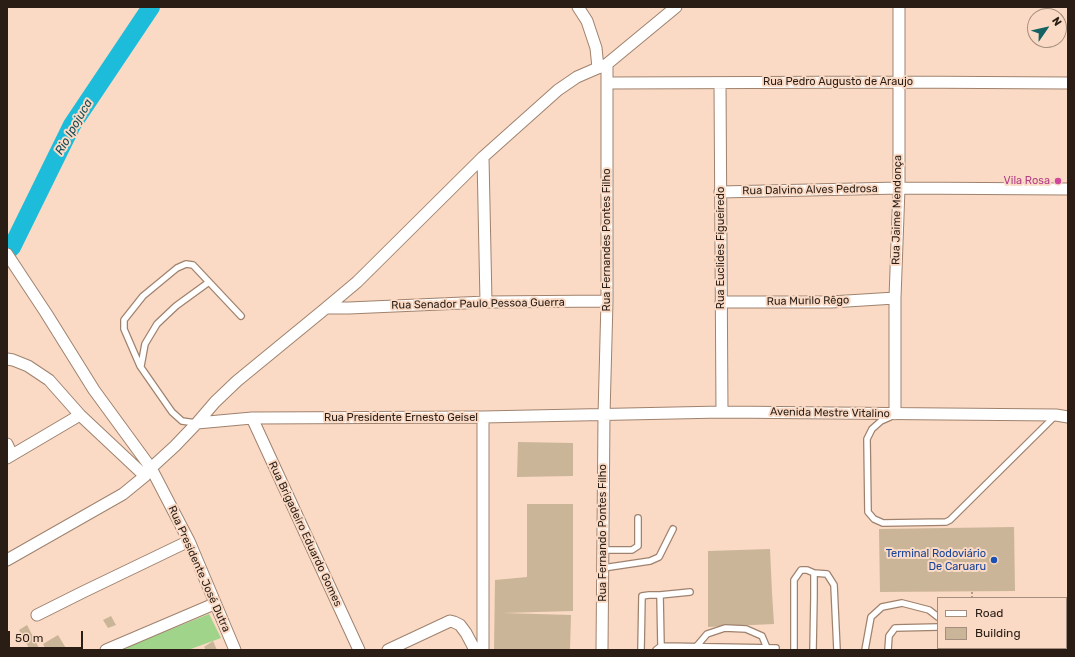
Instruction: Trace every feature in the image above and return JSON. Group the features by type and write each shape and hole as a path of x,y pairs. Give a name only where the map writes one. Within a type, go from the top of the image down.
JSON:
{"street":[{"name":"Rua Fernandes Pontes Filho","path":"578,7 587,22 603,66 607,83 607,301 604,415"},
{"path":"7,560 123,494 175,446 215,402 237,381 357,282 483,157 558,90 577,77 603,66 676,7"},
{"name":"Rua Jaime Mendonça","path":"895,414 895,298 899,188 899,7"},
{"name":"Rua Pedro Augusto de Araujo","path":"607,83 1068,83"},
{"name":"Rua Euclides Figueiredo","path":"720,83 722,412"},
{"path":"483,157 486,302"},
{"name":"Rua Dalvino Alves Pedrosa","path":"720,192 899,188 1068,189"},
{"path":"7,254 148,472"},
{"name":"Rua Murilo Rêgo","path":"721,302 831,302 895,298"},
{"name":"Rua Senador Paulo Pessoa Guerra","path":"326,308 486,302 607,301"},
{"path":"7,359 28,366 49,380 80,415 148,472"},
{"name":"Avenida Mestre Vitalino","path":"604,415 722,412 1068,416"},
{"path":"7,444 9,457 80,415"},
{"name":"Rua Presidente Ernesto Geisel","path":"197,423 252,418 604,415"},
{"name":"Rua Fernando Pontes Filho","path":"602,650 604,415"},
{"path":"483,417 483,650"},
{"name":"Rua Brigadeiro Eduardo Gomes","path":"252,418 359,650"},
{"name":"Rua Presidente José Dutra","path":"148,472 189,541 214,604 235,650"},
{"path":"37,615 189,541"},
{"path":"106,650 214,604"},
{"path":"388,650 450,621 460,625 475,650"}],"lane":[{"path":"197,423 182,421 172,412 140,366 124,329 124,320 143,296 178,268 186,264 192,265 241,316"},
{"path":"140,366 145,344 157,324 176,306 209,282"},
{"path":"895,414 881,421 872,429 867,439 868,512 874,519 883,523 946,522 950,520 1056,415"},
{"path":"603,550 632,550 638,546 638,518"},
{"path":"603,568 650,561 659,557 673,529"},
{"path":"794,650 794,580 801,570 827,574 834,585 837,650"},
{"path":"813,650 814,573"},
{"path":"641,650 642,596 690,592"},
{"path":"660,595 661,646"},
{"path":"865,650 871,617 882,607 902,603 929,610 937,616"},
{"path":"888,650 889,636 895,628 937,627"},
{"path":"696,647 707,634 725,628 746,629 762,636 767,648"},
{"path":"656,650 661,646 776,648"}],"path":[{"path":"972,591 972,597"}],"green space":[{"path":"209,614 221,638 188,650 119,650"}],"building":[{"path":"518,442 573,443 573,476 517,477"},
{"path":"527,504 573,504 573,611 503,613 571,615 570,650 494,650 495,580 527,577"},
{"path":"1014,527 1015,591 880,592 879,529"},
{"path":"770,549 774,624 708,627 708,551"},
{"path":"111,616 116,625 108,628 103,620"},
{"path":"27,625 40,650 30,650 19,630"},
{"path":"58,635 67,650 46,650 43,644"},
{"path":"213,641 217,650 206,650 204,647"}],"waterway":[{"name":"Rio Ipojuca","path":"7,252 12,247 72,125 151,7"}],"place":[{"name":"Vila Rosa","path":"1058,181"},
{"name":"Terminal Rodoviário De Caruaru","path":"994,560"}]}
